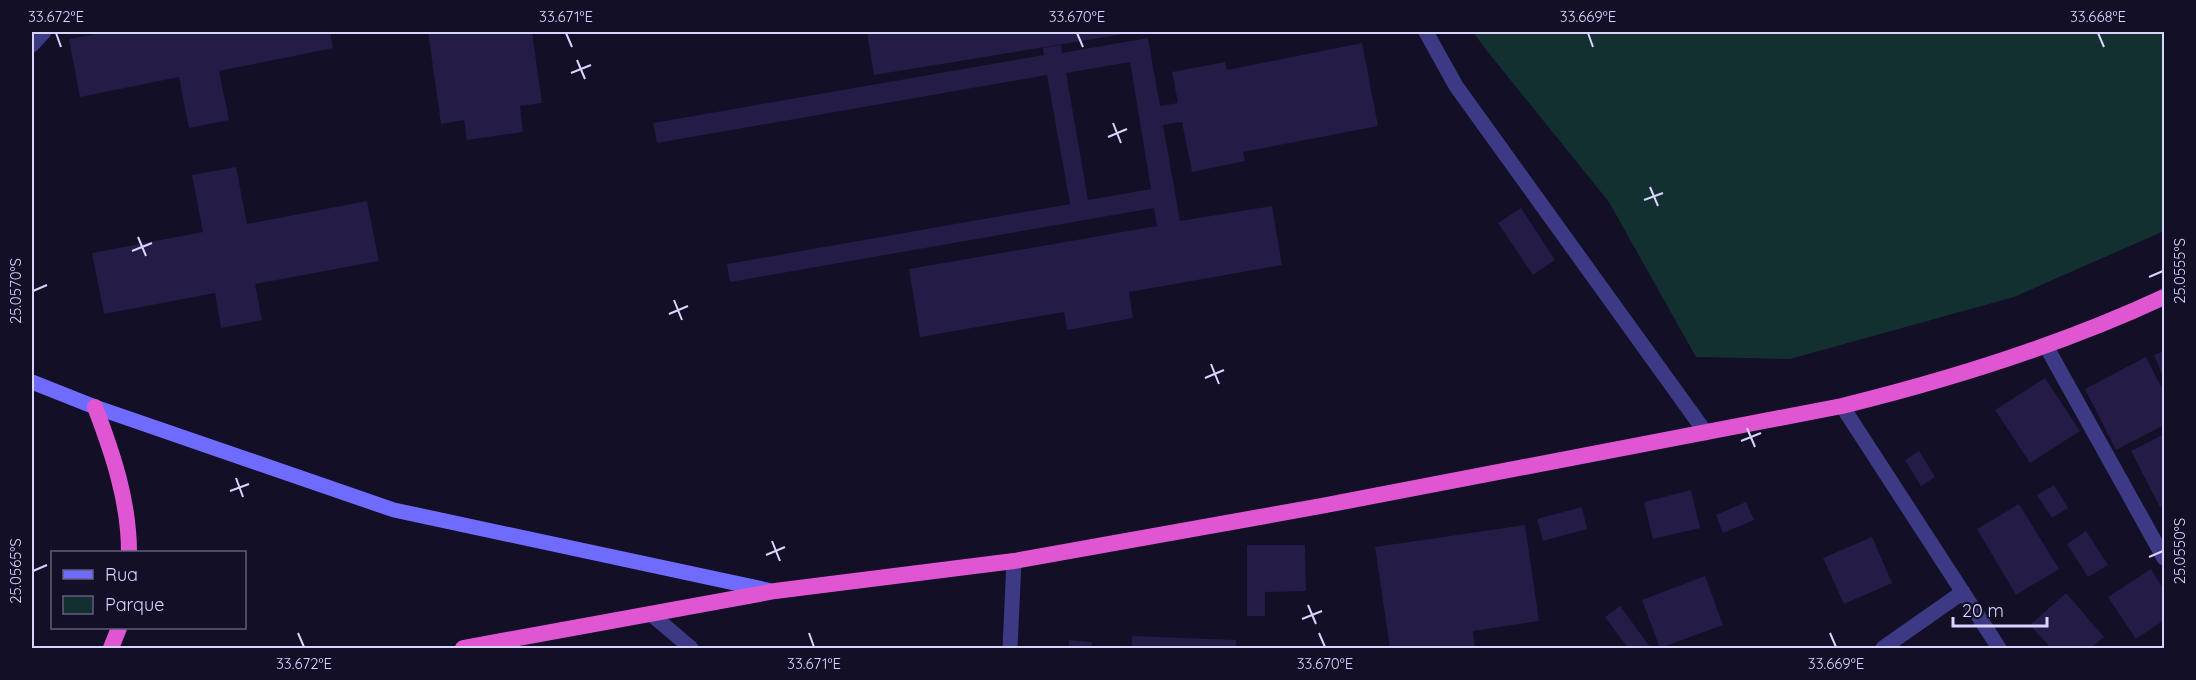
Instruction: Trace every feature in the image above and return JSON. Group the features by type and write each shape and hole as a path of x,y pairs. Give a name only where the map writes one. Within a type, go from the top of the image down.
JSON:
{"highway":[{"path":"463,648 775,591 1014,561 1321,506 1842,406 1927,385 2046,346 2128,314 2164,297"},
{"path":"95,407 116,468 126,508 129,551"},
{"path":"111,648 118,629"}],"main road":[{"path":"32,382 95,407 394,510 775,591"}],"street":[{"path":"32,45 44,32"},
{"path":"1425,32 1456,86 1706,433"},
{"path":"2046,346 2164,558"},
{"path":"1842,406 1999,648"},
{"path":"1010,648 1014,561"},
{"path":"1883,648 1963,592"},
{"path":"652,615 691,648"}],"green space":[{"path":"1473,32 2164,32 2164,231 2014,297 1790,359 1696,357 1609,202"}],"building":[{"path":"107,32 330,32 333,48 219,71 229,120 189,128 179,77 80,97 69,39"},
{"path":"428,32 532,32 542,103 520,106 523,132 467,140 464,120 441,124"},
{"path":"867,32 1130,32 1130,33 874,75"},
{"path":"1148,38 1160,106 1178,103 1172,72 1225,62 1227,70 1362,43 1378,126 1243,152 1245,161 1192,172 1182,122 1163,125 1180,221 1272,206 1282,265 1129,292 1133,318 1067,330 1064,312 920,337 909,269 1157,226 1154,208 730,282 727,264 1070,204 1047,75 657,143 653,123 1044,55 1043,48 1061,45 1062,53","holes":["1130,62 1151,189 1088,200 1066,73"]},
{"path":"236,167 247,224 367,201 379,261 255,284 262,320 221,328 215,293 104,314 92,253 203,232 192,175"},
{"path":"1521,208 1555,260 1533,275 1498,223"},
{"path":"2164,351 2164,379 2154,355"},
{"path":"2146,357 2164,392 2164,425 2116,450 2085,389"},
{"path":"2045,378 2080,431 2030,463 1995,410"},
{"path":"2164,434 2164,505 2160,507 2131,451"},
{"path":"1919,451 1935,477 1921,486 1905,460"},
{"path":"2054,485 2068,508 2052,518 2037,495"},
{"path":"1691,490 1700,528 1653,539 1644,502"},
{"path":"1746,502 1754,520 1723,533 1716,515"},
{"path":"2019,504 2059,569 2016,595 1977,529"},
{"path":"1582,507 1587,529 1543,541 1537,519"},
{"path":"1525,525 1539,621 1473,631 1475,648 1390,648 1375,547"},
{"path":"2086,531 2108,565 2088,577 2067,544"},
{"path":"1872,537 1892,583 1844,604 1823,558"},
{"path":"1247,545 1305,545 1306,591 1265,592 1265,616 1247,616"},
{"path":"2151,569 2164,590 2164,620 2136,639 2108,597"},
{"path":"1705,576 1723,625 1660,648 1642,600"},
{"path":"2066,593 2104,637 2091,648 2051,648 2030,625"},
{"path":"1620,606 1651,648 1628,648 1605,617"},
{"path":"1132,636 1236,640 1236,648 1132,648"},
{"path":"1069,640 1092,642 1091,648 1069,648"}]}
